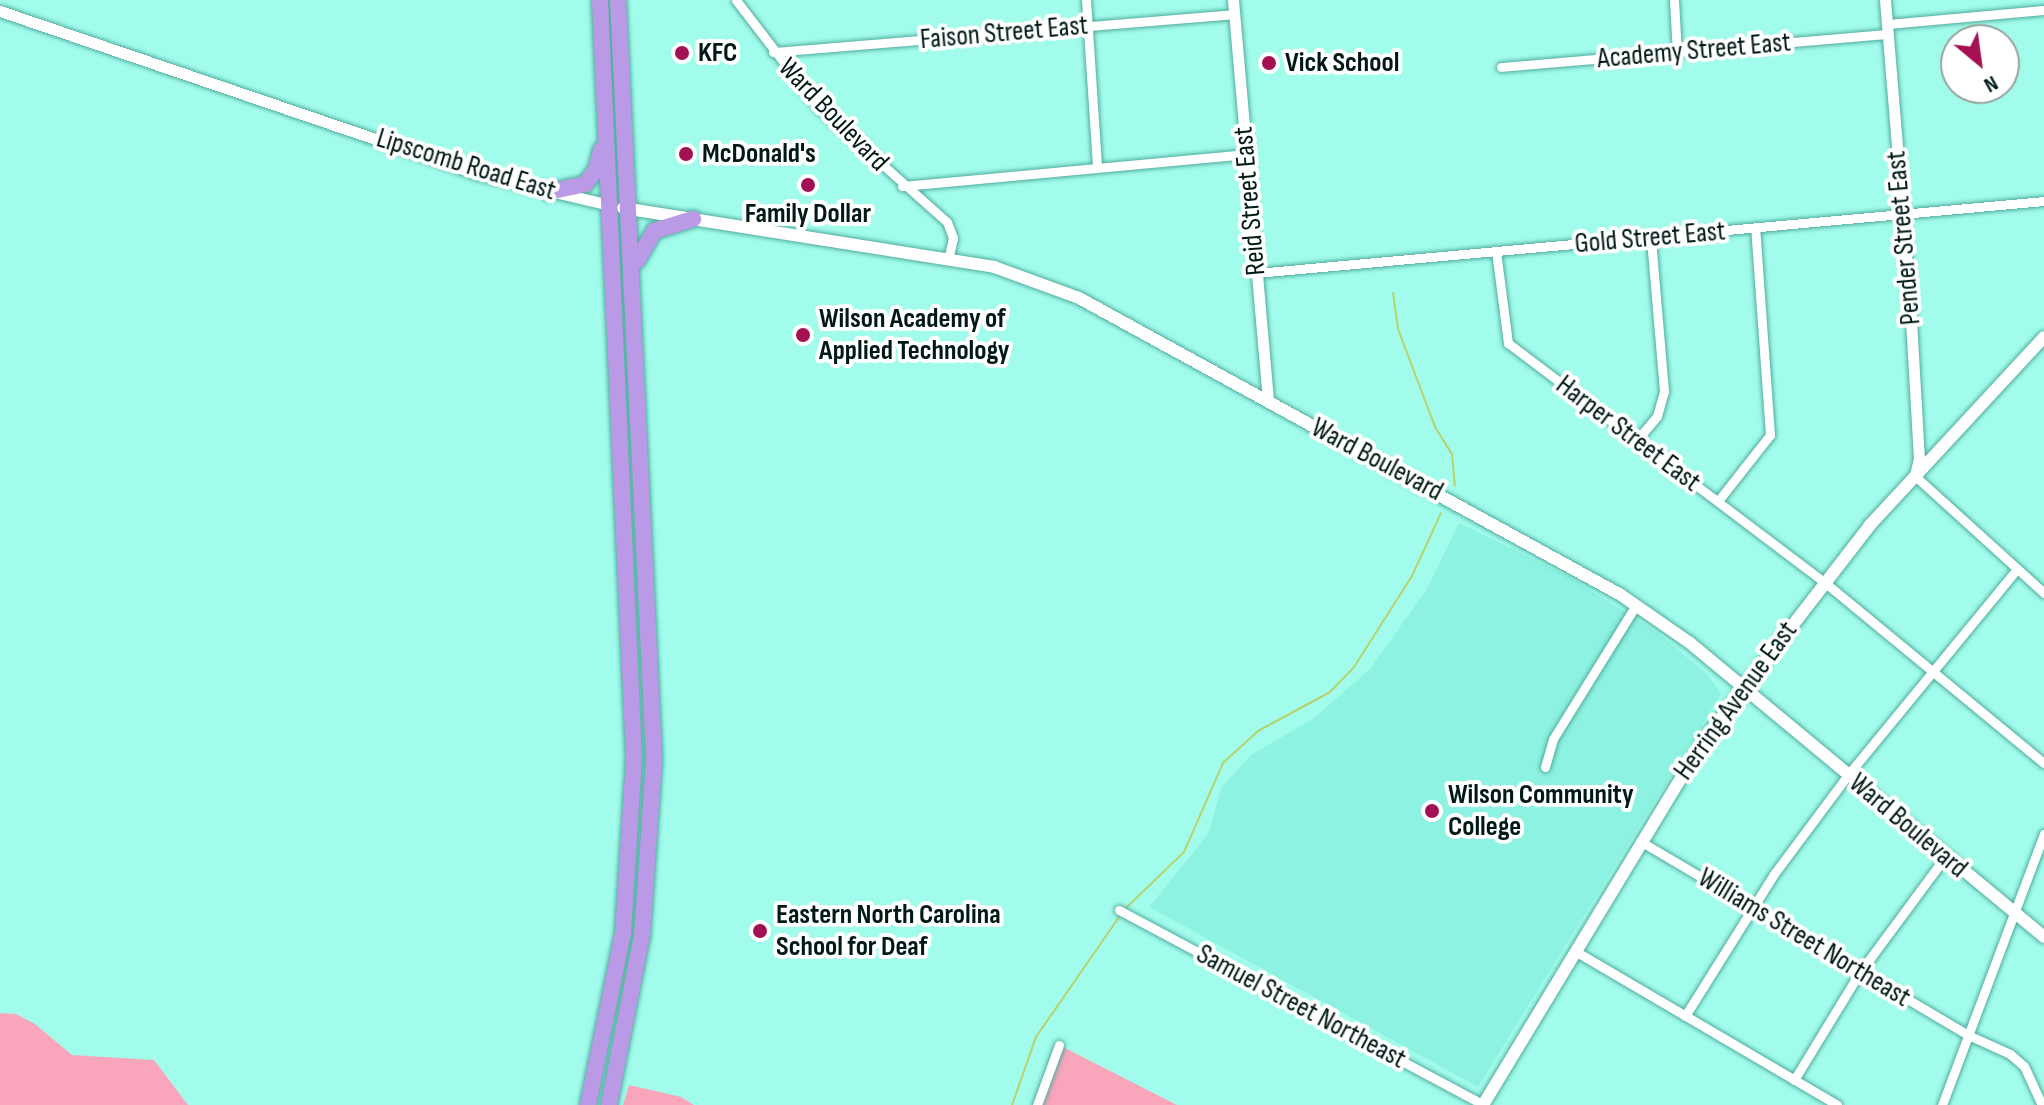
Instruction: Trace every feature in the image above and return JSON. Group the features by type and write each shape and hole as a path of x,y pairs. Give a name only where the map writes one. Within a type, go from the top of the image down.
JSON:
{"highway":[{"path":"588,1105 623,933 634,811 600,0"},
{"path":"609,1105 642,936 654,812 633,275 618,0"},
{"path":"548,192 575,188 592,178 606,129"},
{"path":"633,275 649,236 693,219"}],"main road":[{"name":"Lipscomb Road East","path":"610,205 948,259"},
{"name":"Ward Boulevard","path":"948,259 1029,277 1079,298 1527,540 1636,605 1743,687 2012,914 2044,937"},
{"name":"Herring Avenue East","path":"1483,1105 1640,841 1743,687 1823,581 2044,337"}],"street":[{"name":"Ward Boulevard","path":"736,0 819,108 952,230 948,259"},
{"path":"1086,0 1097,167"},
{"name":"Reid Street East","path":"1233,0 1268,401"},
{"path":"1674,0 1677,53"},
{"name":"Pender Street East","path":"1885,0 1919,458 1915,476"},
{"name":"Academy Street East","path":"1501,67 1677,53 2044,10"},
{"name":"Lipscomb Road East","path":"0,11 478,174 610,205"},
{"name":"Faison Street East","path":"773,52 1234,14"},
{"path":"902,186 1246,154"},
{"name":"Gold Street East","path":"1256,273 2044,201"},
{"path":"1718,501 1770,435 1755,228"},
{"path":"1637,440 1657,416 1664,391 1651,238"},
{"name":"Harper Street East","path":"1496,251 1508,343 1823,581 2044,763"},
{"path":"1915,476 2044,593"},
{"path":"1685,1016 1750,907 1847,776 2017,569"},
{"path":"1545,767 1553,739 1636,605"},
{"path":"1942,1105 2044,833"},
{"name":"Williams Street Northeast","path":"1640,841 1968,1035 1983,1038 2024,1066 2042,1102"},
{"path":"1794,1080 1860,972 1945,857"},
{"name":"Samuel Street Northeast","path":"1119,910 1483,1105"},
{"path":"1575,951 1837,1105"},
{"path":"1037,1105 1059,1045"},
{"path":"2026,1105 2042,1102"}],"shaded area":[{"name":"Wilson Community College","path":"1459,523 1568,576 1658,633 1708,675 1721,694 1478,1087 1149,907 1209,833 1221,788 1251,755 1313,719 1370,669 1427,589"},
{"path":"0,1013 16,1014 35,1024 72,1055 154,1060 188,1105 0,1105"},
{"path":"1059,1045 1177,1105 1036,1105"},
{"path":"629,1085 681,1097 694,1105 623,1105"}],"waterway":[{"path":"1393,293 1398,329 1435,427 1452,454 1455,486"},
{"path":"1127,907 1184,852 1223,763 1258,731 1330,692 1354,667 1412,576 1441,513"},
{"path":"1012,1105 1036,1037 1119,917"}],"place":[{"name":"KFC","path":"682,53"},
{"name":"Vick School","path":"1269,63"},
{"name":"McDonald's","path":"686,154"},
{"name":"Family Dollar","path":"808,185"},
{"name":"Wilson Academy of Applied Technology","path":"803,335"},
{"name":"Wilson Community College","path":"1432,811"},
{"name":"Eastern North Carolina School for Deaf","path":"760,931"}]}
